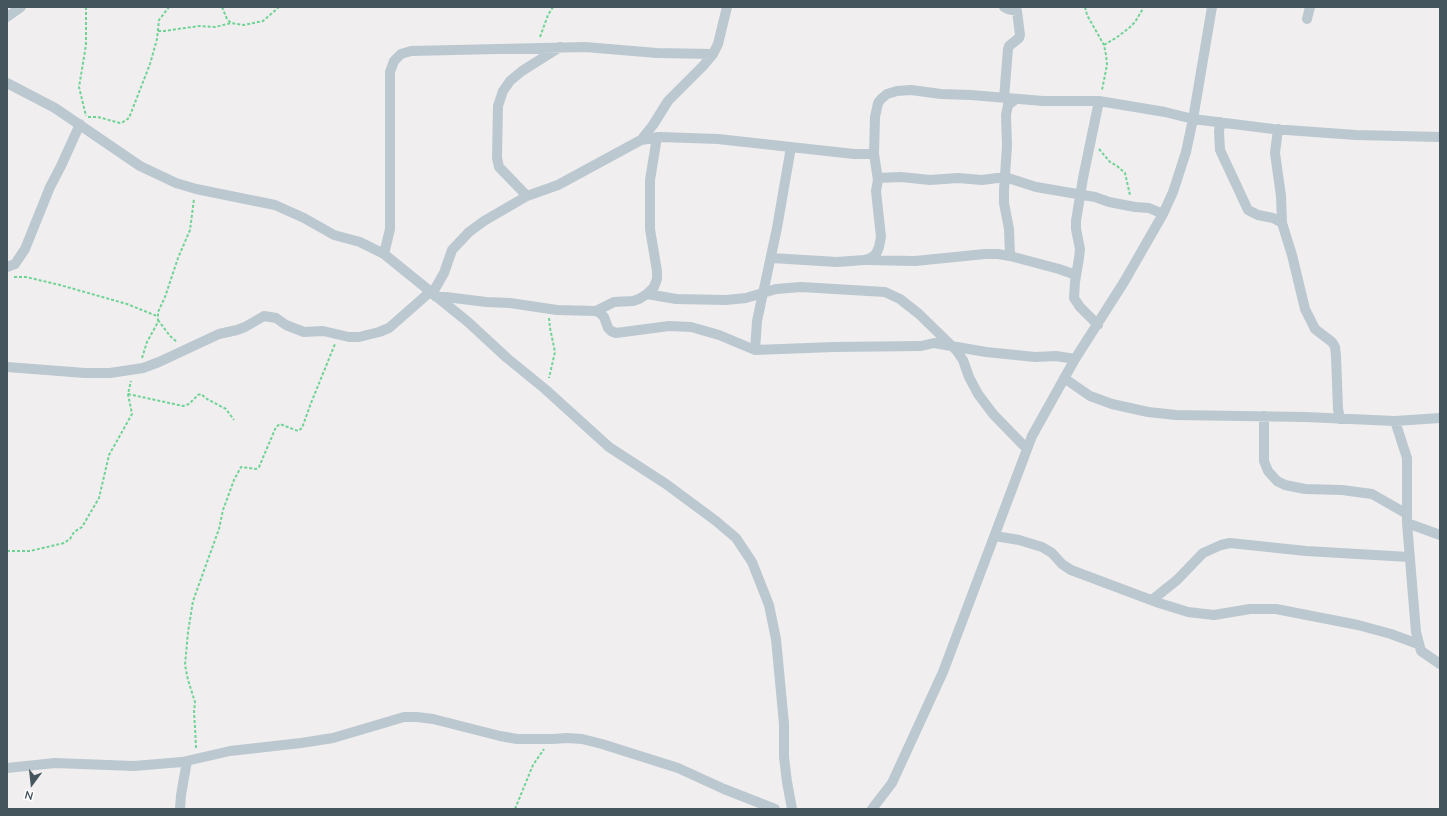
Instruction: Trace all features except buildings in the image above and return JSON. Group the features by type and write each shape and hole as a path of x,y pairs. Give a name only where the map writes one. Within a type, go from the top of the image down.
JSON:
{"street":[{"path":"7,17 21,7"},
{"path":"641,140 653,125 668,101 703,66 712,54 718,44 727,7"},
{"path":"1004,7 1017,11 1020,35 1008,49 1004,98"},
{"path":"872,809 892,783 943,672 1032,436 1075,358 1098,325 1124,282 1173,192 1186,152 1193,119 1212,7"},
{"path":"1307,19 1310,7"},
{"path":"527,196 499,167 497,158 498,106 503,91 510,81 522,71 560,47"},
{"path":"384,254 390,229 390,72 394,61 401,54 411,51 560,47 585,47 657,53 712,54"},
{"path":"7,84 83,121 140,166 176,183 196,189 275,205 304,218 334,235 360,242 384,254 468,322 609,447 666,484 716,521 736,538 752,562 769,605 776,639 784,724 786,776 792,809"},
{"path":"864,260 871,258 880,247 881,227 876,191 878,178 874,154 876,109 878,103 887,94 897,91 912,90 941,94 1043,101 1099,101 1145,108 1193,119 1278,130 1356,135 1440,137"},
{"path":"1010,256 1009,229 1004,203 1004,177 1007,146 1006,111 1010,102 1016,99"},
{"path":"1098,325 1074,298 1076,275 1080,258 1076,221 1083,178 1099,101"},
{"path":"7,267 15,264 25,249 50,187 83,121"},
{"path":"1220,122 1220,150 1248,210 1258,215 1273,218 1282,223"},
{"path":"1278,130 1275,153 1281,196 1282,223 1294,261 1305,309 1315,329 1332,342 1335,347 1338,409 1340,419"},
{"path":"7,368 85,373 110,373 143,368 219,334 245,327 264,316 276,318 286,326 304,332 323,331 350,337 374,334 389,328 433,294 444,273 452,250 462,239 484,221 527,196 558,185 641,140 657,137 718,139 854,154 874,154"},
{"path":"433,294 446,297 563,310 596,311 614,302 633,301 648,294 654,287 657,279 650,229 650,180 657,137"},
{"path":"755,350 757,321 772,258 791,147"},
{"path":"878,178 901,177 930,180 958,178 982,180 1004,177 1036,187 1081,194 1128,206 1149,208 1162,214"},
{"path":"772,258 837,262 864,260 915,261 985,254 1010,256 1064,270 1076,275"},
{"path":"648,294 676,299 726,300 746,298 776,289 801,287 885,292 900,299 919,314 953,348 963,360 969,377 978,394 994,414 1027,449"},
{"path":"596,311 604,317 608,328 616,333 669,326 691,327 719,335 755,350 921,346 934,343 953,348 962,347 986,352 1035,357 1056,356 1075,358"},
{"path":"1064,378 1090,396 1112,404 1148,412 1176,415 1264,416 1395,421 1440,418"},
{"path":"1264,416 1264,461 1268,471 1277,481 1294,487 1342,490 1372,494 1407,518 1440,535"},
{"path":"1395,421 1407,458 1407,518 1409,557 1413,582 1418,644 1421,652 1440,664"},
{"path":"995,536 1042,546 1071,570 1188,612 1214,616 1250,609 1276,609 1358,625 1391,634 1418,644"},
{"path":"1152,600 1177,580 1203,553 1221,545 1230,543 1325,552 1409,557"},
{"path":"7,768 54,763 134,766 191,760 230,751 333,738 404,717 417,717 433,719 511,738 582,739 623,750 678,768 724,789 775,809"},
{"path":"180,809 181,795 191,760"}],"path":[{"path":"86,7 86,44 79,86 83,121 98,117 120,123 129,118 150,64 157,39 159,20 169,7"},
{"path":"222,7 227,19 231,23"},
{"path":"158,31 199,26 215,27 231,23 244,25 263,21 279,7"},
{"path":"536,48 548,15 553,7"},
{"path":"1085,7 1087,15 1104,44 1106,55 1107,65 1099,101"},
{"path":"1104,44 1116,38 1129,28 1135,22 1144,7"},
{"path":"1091,138 1108,160 1124,173 1130,195 1128,206"},
{"path":"7,551 30,551 64,543 70,539 74,532 82,527 99,498 109,455 132,414 128,394 133,369 142,358 158,322 157,317 166,297 178,258 190,230 196,189"},
{"path":"12,276 26,277 60,285 127,304 157,317 174,341 190,348"},
{"path":"545,389 554,361 555,352 546,308"},
{"path":"191,760 195,727 195,702 185,665 188,632 193,601 219,529 223,510 234,480 241,468 256,469 259,467 276,426 280,424 298,431 302,428 311,402 339,335"},
{"path":"128,394 183,406 201,394 207,399 226,409 234,420"},
{"path":"514,809 539,754 553,739"}]}
